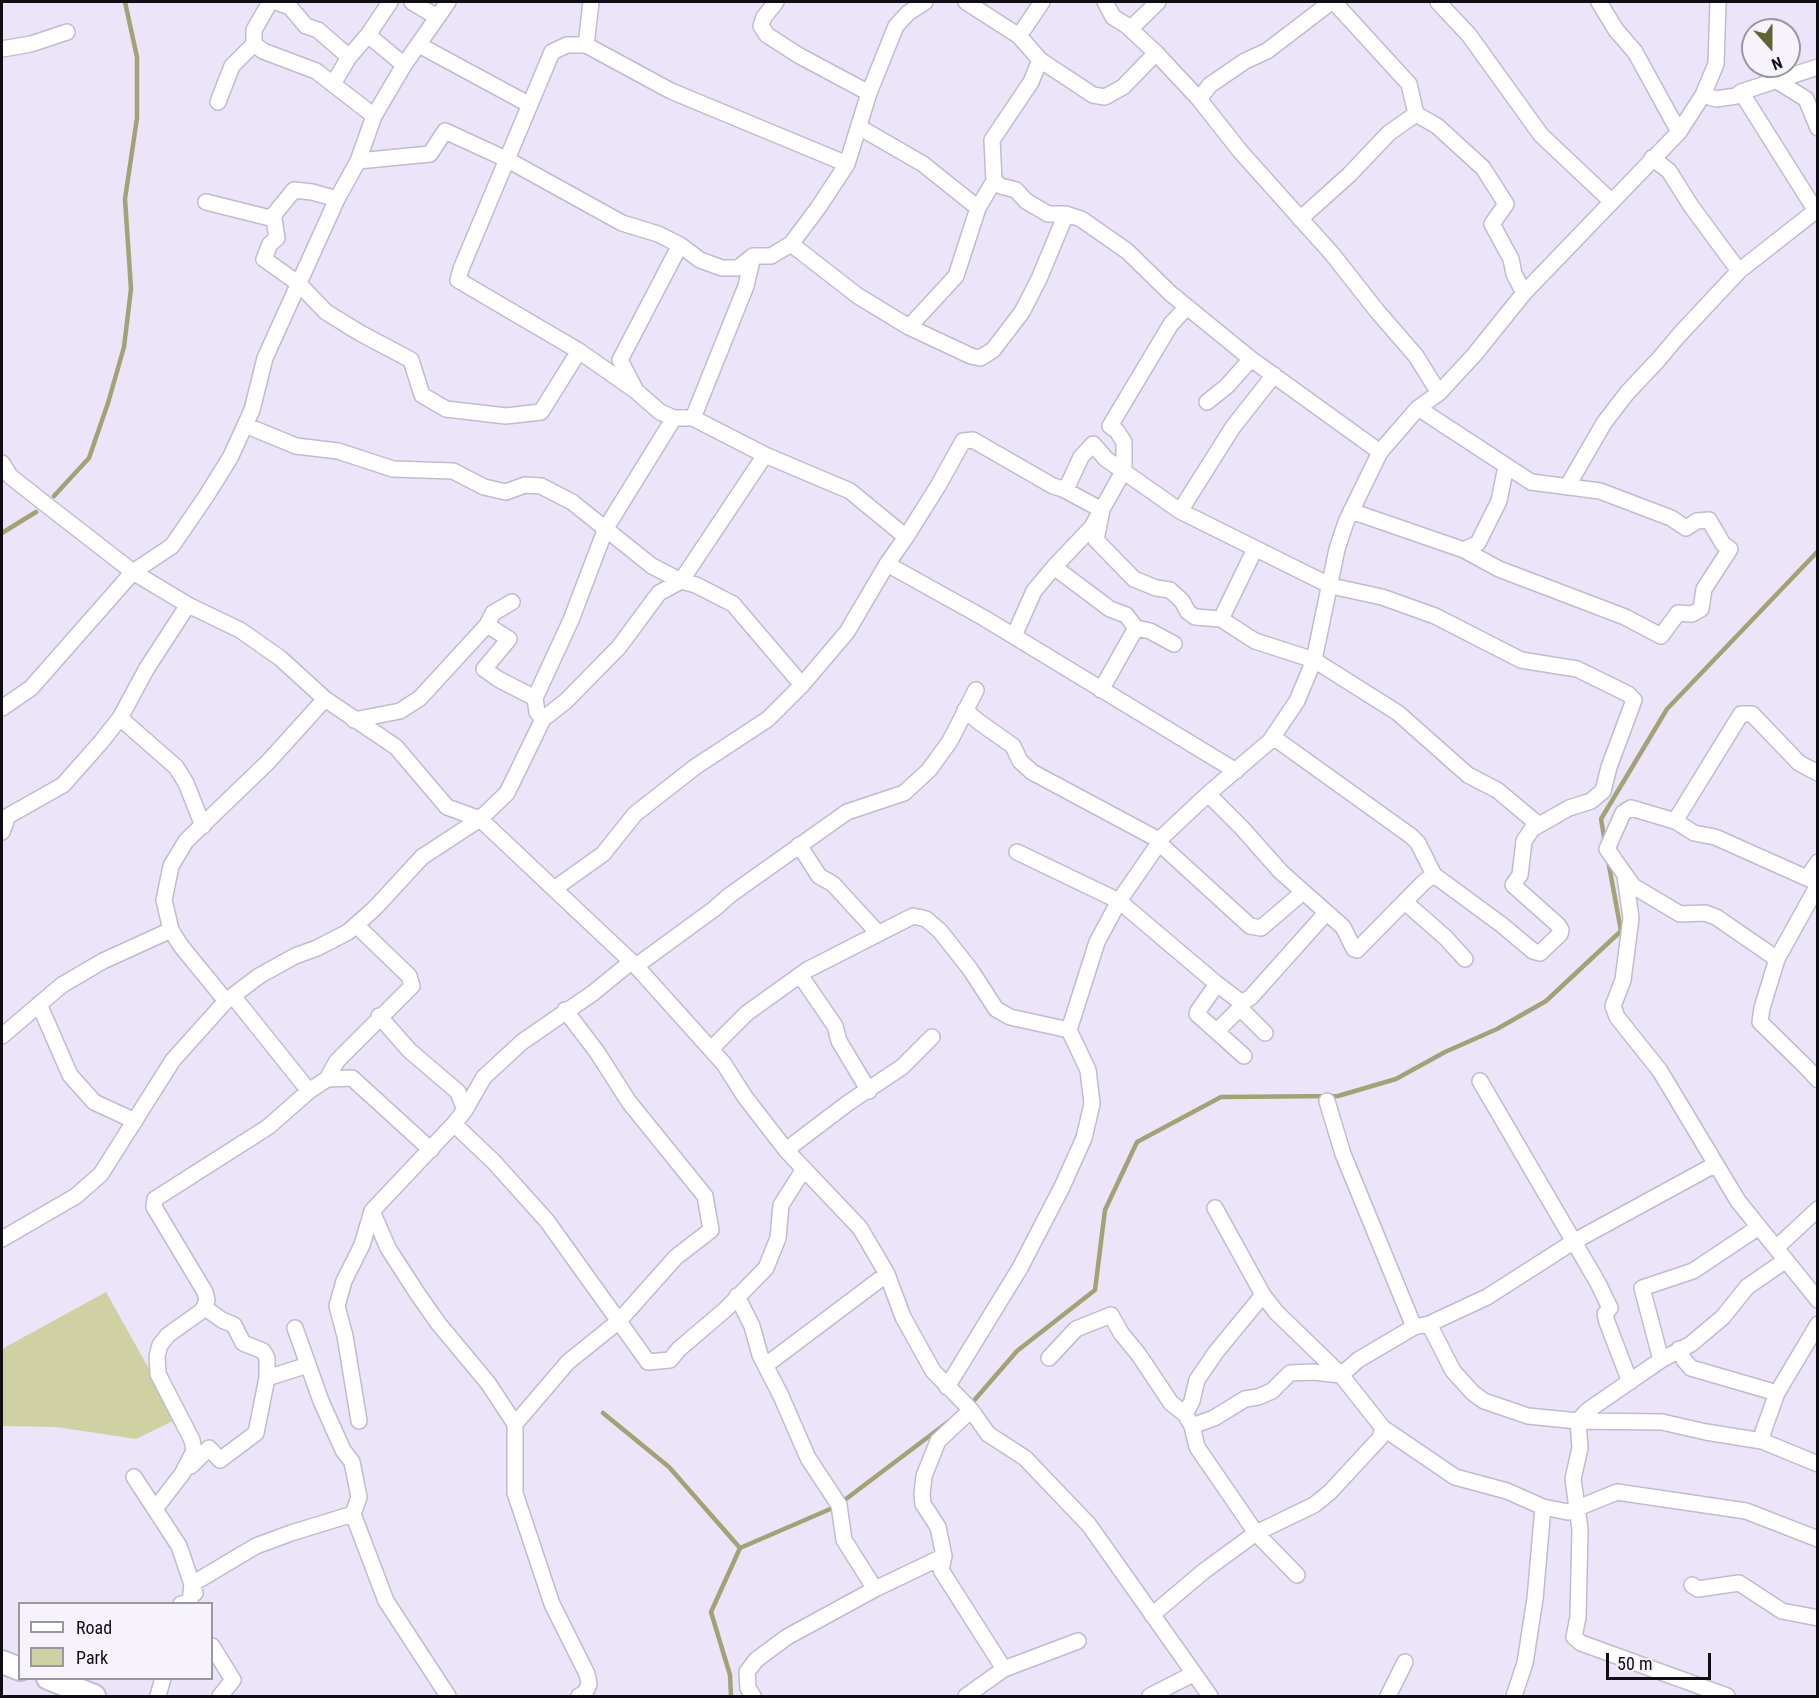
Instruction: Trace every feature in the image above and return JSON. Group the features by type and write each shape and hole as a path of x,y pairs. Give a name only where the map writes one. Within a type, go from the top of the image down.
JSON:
{"main road":[{"path":"2,1662 18,1668"},
{"path":"52,1680 82,1694"}],"street":[{"path":"218,102 232,66 254,44 254,30 270,2"},
{"path":"276,2 290,7 306,26 318,30 349,57"},
{"path":"333,84 349,57 368,35 390,2"},
{"path":"412,2 437,17"},
{"path":"2,708 31,688 133,572 172,546 230,458 252,410 265,358 337,199 358,161 374,116 404,65 448,2"},
{"path":"586,45 591,2"},
{"path":"358,161 430,154 445,131 508,160 622,223 658,234 680,245 700,260 722,268 738,268 753,256 771,256 791,244 847,165 868,93 896,26 908,13 925,2"},
{"path":"966,2 1019,36 1040,60 1093,95 1105,97 1123,87 1156,53"},
{"path":"1019,36 1042,2"},
{"path":"1105,2 1113,17 1156,53 1199,99 1240,151 1334,255 1377,311 1416,356 1439,393"},
{"path":"1130,29 1158,2"},
{"path":"1199,99 1210,85 1245,60 1267,51 1333,2 1408,84 1416,114 1437,126 1483,168 1506,204 1492,224 1511,259 1514,274 1524,293"},
{"path":"1438,2 1469,35 1541,135 1611,201"},
{"path":"1599,2 1616,30 1635,52 1679,132"},
{"path":"947,1387 1020,1268 1062,1187 1084,1138 1092,1104 1088,1070 1069,1030 1097,942 1119,902 1159,842 1208,794 1273,737 1297,701 1314,660 1337,549 1351,511 1380,452 1418,408 1439,393 1475,354 1524,293 1679,132 1703,95 1716,64 1718,2"},
{"path":"771,4 761,27 767,35 798,55 868,93"},
{"path":"2,49 31,44 68,32"},
{"path":"368,35 404,65"},
{"path":"254,44 263,51 315,72 374,116"},
{"path":"419,45 530,105"},
{"path":"847,165 671,91 586,45 567,45 552,52 458,280 579,351 636,391 660,412 674,418 693,418 765,455 850,491 906,537"},
{"path":"909,327 956,276 978,208 994,181 992,140 1031,82 1040,60"},
{"path":"1703,95 1716,99 1736,96 1741,92 1818,67"},
{"path":"1777,81 1806,99 1818,128"},
{"path":"1567,487 1605,423 1627,393 1739,271 1817,210 1741,92"},
{"path":"1300,219 1349,175 1389,133 1416,114"},
{"path":"859,127 923,164 978,208"},
{"path":"1652,158 1669,171 1691,206 1739,271"},
{"path":"994,181 1001,186 1016,190 1026,201 1048,214 1066,214 1081,219 1127,251 1142,268 1251,359 1380,452"},
{"path":"337,199 294,190 272,217 277,238 270,244 264,259 299,284 326,312 411,360 422,395 446,409 506,416 541,412 579,351"},
{"path":"206,202 274,219"},
{"path":"791,244 858,296 909,327 980,358 993,350 1022,312 1039,279 1066,214"},
{"path":"636,391 620,360 680,245"},
{"path":"693,418 746,286 753,256"},
{"path":"1014,636 1034,591 1092,527 1124,470 1124,442 1117,431 1110,426 1171,324 1187,307"},
{"path":"1207,402 1227,386 1251,359"},
{"path":"1180,511 1233,427 1274,375"},
{"path":"1351,511 1464,550 1498,568 1625,616 1661,636 1678,613 1692,614 1701,609 1704,589 1730,549 1724,544 1709,520 1697,521 1686,528 1671,518 1600,491 1531,482 1418,408"},
{"path":"543,718 537,712 535,698 571,620 606,528 674,418"},
{"path":"245,425 296,446 338,451 393,469 453,471 484,487 506,492 525,485 541,486 572,502 652,566 733,604 802,685"},
{"path":"554,889 603,854 635,814 695,767 768,719 802,685 847,632 963,441 973,440 1053,486 1102,510"},
{"path":"1063,489 1068,485 1081,457 1094,444 1106,459 1180,511 1331,586 1382,597 1435,616 1521,660 1577,669 1628,694 1634,700 1609,767 1603,791 1591,801 1569,808 1532,829 1524,841 1520,875 1513,885 1558,924 1561,930 1560,934 1540,953 1533,951 1434,875 1418,843 1411,836 1273,737"},
{"path":"2,1239 76,1196 101,1174 173,1060 230,999 268,971 295,956 317,948 356,925 422,858 480,819 507,793 543,718 566,701 620,647 659,593 681,581 765,455"},
{"path":"2,463 10,476 133,572 188,605 240,630 280,658 325,699 396,747 447,807 480,819 634,964 724,1064 744,1097 786,1150 860,1228 887,1274 903,1317 933,1371 967,1407 988,1434 1025,1458 1089,1525 1210,1696"},
{"path":"1464,550 1478,543 1499,501 1506,466"},
{"path":"1102,510 1096,540 1134,579 1156,588 1170,590 1182,601 1188,612 1196,617 1221,619 1255,641 1314,660 1398,713 1468,775 1497,790 1539,825"},
{"path":"1221,619 1255,549"},
{"path":"887,564 984,618 1236,771"},
{"path":"1054,567 1110,609 1126,615 1136,628 1150,631 1174,644"},
{"path":"354,720 400,711 420,698 487,625 493,613 512,602"},
{"path":"2,832 8,816 63,786 120,718 147,668 188,605"},
{"path":"487,625 509,639 484,669 535,698"},
{"path":"1101,690 1136,628"},
{"path":"359,1421 338,1306 344,1281 362,1245 372,1210 454,1124 484,1077 522,1042 565,1010 714,909 730,895 847,812 904,793 934,763 950,741 976,690"},
{"path":"309,1091 181,946 171,930 164,900 171,866 186,841 268,762 325,699"},
{"path":"965,710 1013,746 1020,761 1032,772 1159,842 1250,926 1261,928 1302,893"},
{"path":"1675,821 1741,714 1752,714 1799,763 1818,773"},
{"path":"120,718 176,767 186,783 203,826"},
{"path":"1208,794 1302,893 1343,927 1354,949 1357,950 1434,875"},
{"path":"1777,959 1716,916 1705,913 1680,914 1633,886 1607,849 1623,813 1631,808 1675,821 1694,832 1715,837 1814,882"},
{"path":"799,845 819,876 833,884 878,933"},
{"path":"1017,852 1119,902 1217,984 1265,1033"},
{"path":"1818,862 1814,882 1777,959 1760,1022 1818,1080"},
{"path":"1624,876 1631,918 1623,980 1613,1006 1617,1017 1660,1071 1738,1201 1818,1300"},
{"path":"1405,902 1466,959"},
{"path":"1217,1031 1251,998 1326,914"},
{"path":"711,1049 747,1013 800,975 913,916 926,919 940,931 970,969 996,1009 1010,1017 1069,1030"},
{"path":"182,1474 194,1451 192,1440 158,1374 157,1356 160,1345 168,1335 203,1310 207,1300 205,1292 154,1207 155,1199 268,1127 309,1091 327,1079 337,1061 412,986 409,976 356,925"},
{"path":"2,1036 62,985 103,961 171,930"},
{"path":"800,975 835,1026 839,1041 869,1091"},
{"path":"1217,984 1197,1014 1244,1056"},
{"path":"39,1004 70,1075 94,1102 135,1121"},
{"path":"514,1424 568,1362 619,1321 676,1257 711,1230 705,1196 629,1101 597,1052 565,1010"},
{"path":"379,1017 410,1051 458,1092 465,1110"},
{"path":"786,1150 848,1103 902,1067 932,1037"},
{"path":"327,1079 352,1078 431,1150"},
{"path":"1480,1081 1610,1308 1605,1314 1607,1322 1630,1382"},
{"path":"1327,1101 1343,1154 1422,1325 1453,1371 1473,1393 1484,1401 1528,1416 1578,1421 1662,1422 1762,1441 1818,1464"},
{"path":"454,1124 494,1162 547,1221 648,1362 670,1360 679,1349 726,1309 766,1268 777,1238 781,1205 804,1169"},
{"path":"1188,1420 1214,1418 1245,1398 1258,1397 1272,1391 1290,1373 1313,1372 1341,1375 1358,1360 1422,1325 1487,1297 1573,1242 1716,1164"},
{"path":"1215,1209 1263,1295 1276,1312 1341,1375 1383,1428 1455,1477 1507,1491 1543,1507 1568,1512 1617,1492 1746,1512 1818,1539"},
{"path":"1727,1696 1581,1643 1574,1637 1578,1617 1580,1528 1573,1479 1580,1448 1578,1421 1587,1411 1661,1360 1691,1344 1723,1317 1747,1287 1781,1254 1818,1209"},
{"path":"372,1210 388,1248 417,1293 438,1323 488,1383 514,1424 515,1493 552,1604 587,1674 589,1684 585,1693 579,1696"},
{"path":"1661,1360 1642,1288 1693,1271 1759,1227"},
{"path":"766,1365 887,1274"},
{"path":"1188,1420 1197,1380 1216,1352 1263,1295"},
{"path":"737,1296 752,1326 760,1355 808,1458 839,1505 844,1540 875,1589"},
{"path":"155,1509 182,1474 209,1448 220,1460 256,1433 267,1378 267,1358 263,1351 243,1343 234,1325 222,1320 204,1307"},
{"path":"1048,1358 1076,1329 1111,1315 1121,1333 1139,1355 1171,1403 1188,1420 1197,1447 1256,1533 1298,1575"},
{"path":"1762,1441 1777,1393 1818,1324"},
{"path":"295,1328 321,1401 343,1450 352,1462 360,1497 353,1514 386,1601 448,1696"},
{"path":"1679,1349 1691,1368 1777,1393"},
{"path":"267,1378 308,1365"},
{"path":"967,1407 938,1440 924,1476 923,1504 938,1527 944,1556 941,1570 1004,1669"},
{"path":"1152,1615 1204,1570 1256,1533 1314,1505 1330,1492 1380,1438 1383,1428"},
{"path":"134,1477 179,1546 197,1602"},
{"path":"1514,1696 1525,1663 1535,1599 1543,1507"},
{"path":"192,1584 256,1546 353,1514"},
{"path":"753,1696 748,1688 747,1672 756,1660 787,1637 875,1589 944,1556"},
{"path":"1692,1585 1698,1589 1739,1583 1782,1611 1818,1618"},
{"path":"190,1602 192,1584"},
{"path":"966,1696 1004,1669 1078,1641"},
{"path":"213,1648 233,1680 219,1696"},
{"path":"1388,1696 1405,1662"},
{"path":"1150,1696 1193,1674"},
{"path":"158,1696 162,1680"}],"green space":[{"path":"106,1292 177,1419 136,1439 56,1427 2,1426 2,1349"}],"waterway":[{"path":"54,496 89,458 124,347 131,289 125,199 137,118 137,57 125,2"},
{"path":"2,533 36,512"},
{"path":"1605,843 1601,819 1667,709 1818,551"},
{"path":"971,1404 1017,1351 1095,1290 1105,1210 1137,1142 1221,1097 1338,1096 1396,1079 1445,1052 1497,1029 1546,1001 1621,931 1608,860"},
{"path":"603,1413 669,1467 740,1548"},
{"path":"842,1502 948,1422"},
{"path":"731,1696 730,1675 711,1612 740,1548 835,1507"}]}
